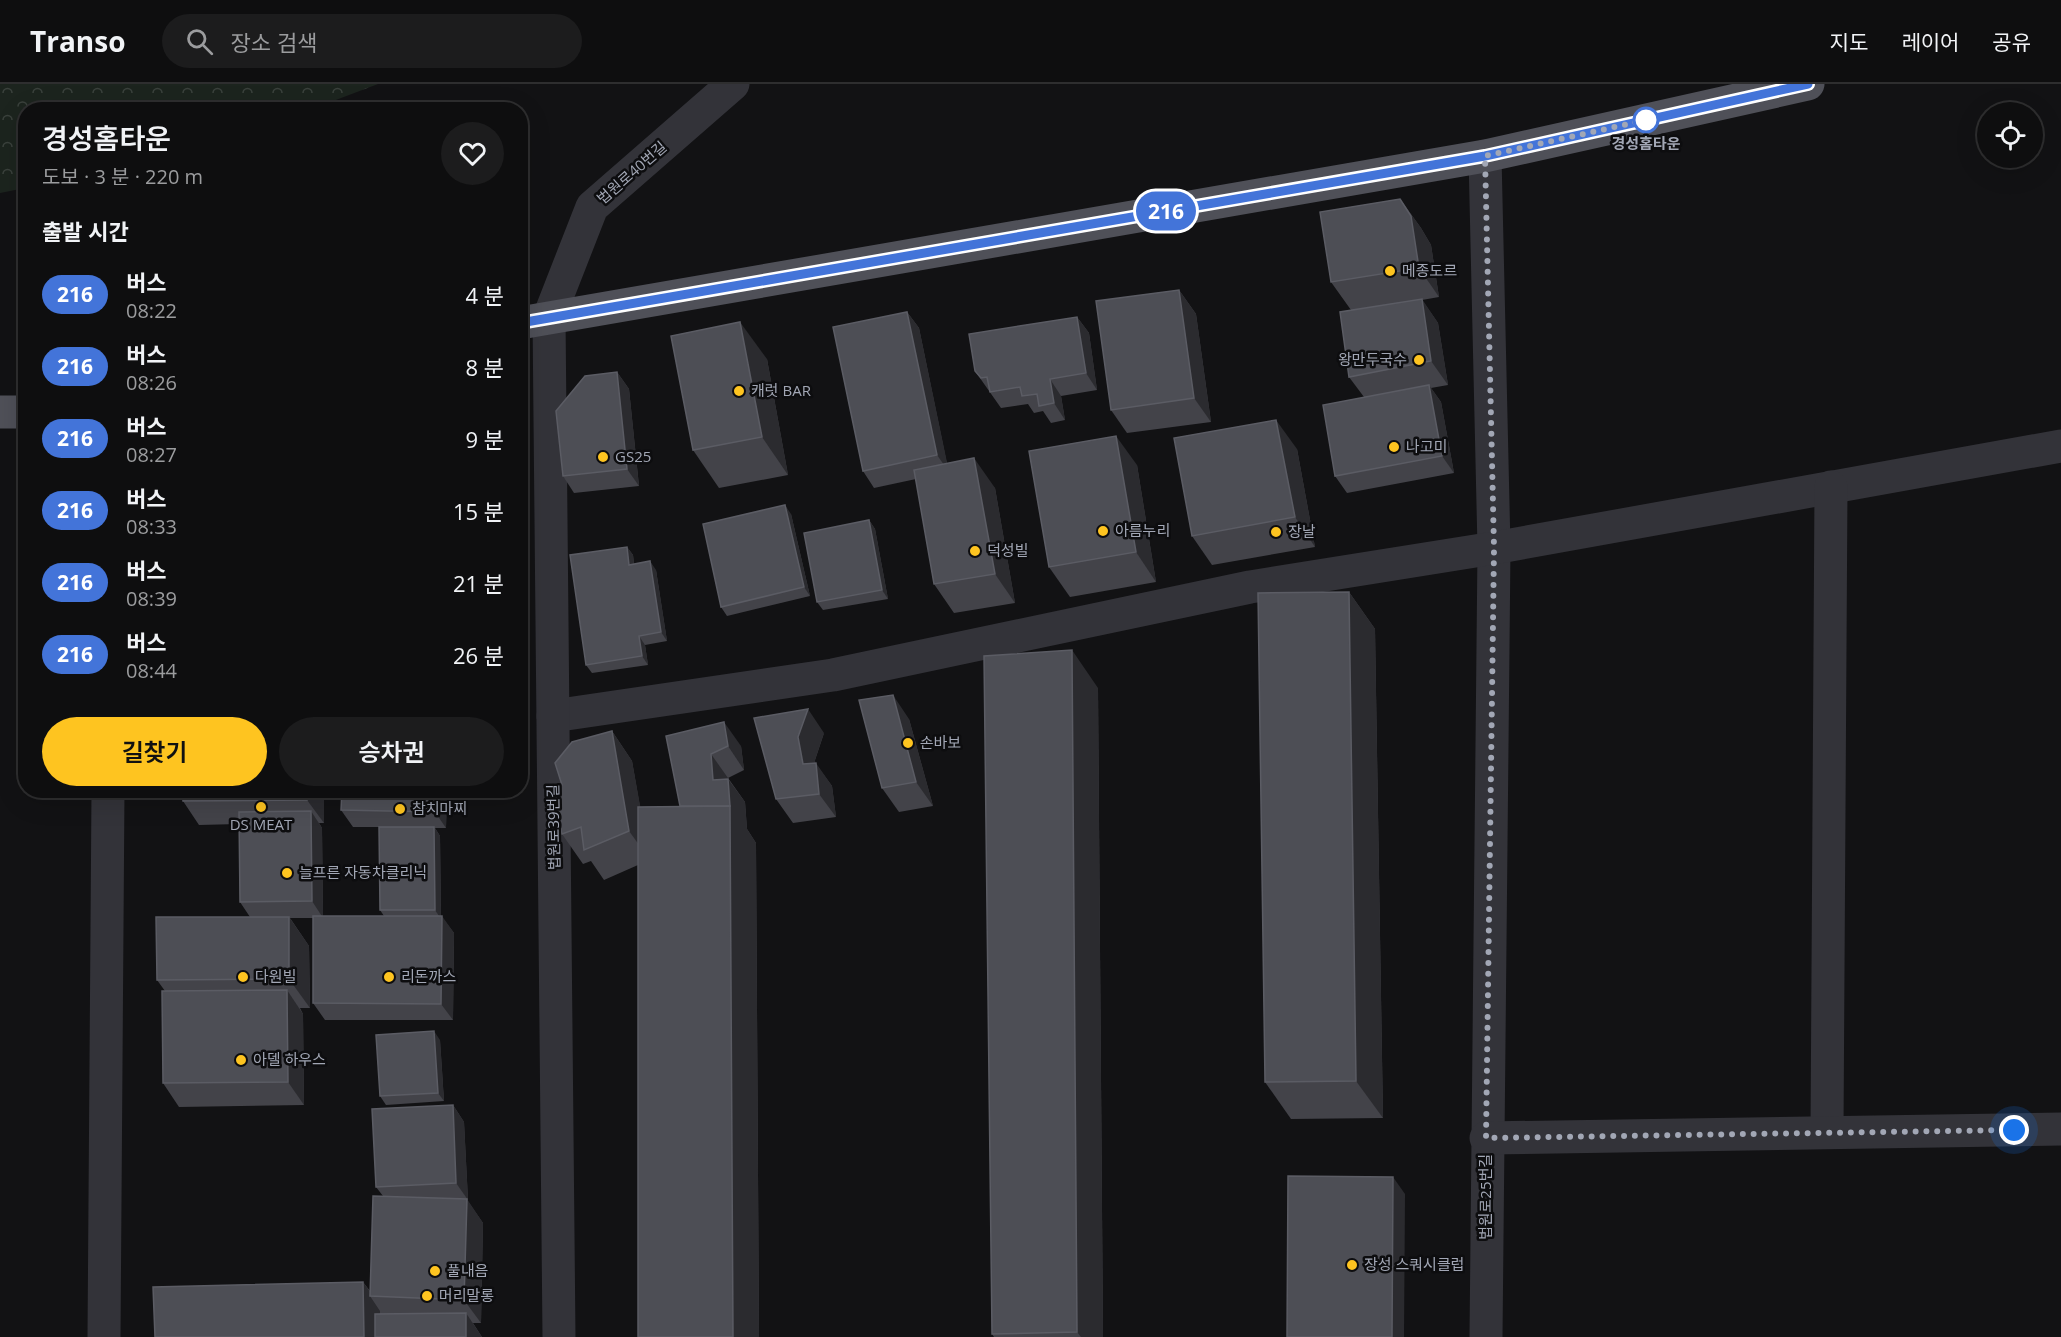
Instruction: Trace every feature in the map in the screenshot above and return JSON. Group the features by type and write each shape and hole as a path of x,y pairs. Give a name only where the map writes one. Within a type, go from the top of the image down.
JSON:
{"main road":[{"path":"535,320 1485,156 1808,84"},
{"path":"0,412 18,412"}],"street":[{"name":"법원로40번길","path":"535,320 592,207 733,84"},
{"name":"법원로25번길","path":"1485,156 1494,548 1486,1138 1486,1337"},
{"name":"법원로39번길","path":"535,320 553,716 560,1337"},
{"path":"553,716 834,675 1250,587 1494,548 2061,446"},
{"path":"1827,1131 1831,487"},
{"path":"104,1337 108,798"},
{"path":"1486,1138 2061,1129"}],"green space":[{"path":"0,84 378,84 330,102 18,102 18,189 0,193"}],"building":[{"path":"1400,199 1411,216 1419,268 1331,282 1320,212"},
{"path":"1179,290 1194,398 1111,410 1096,301"},
{"path":"1422,299 1431,361 1349,377 1340,312"},
{"path":"907,312 937,455 863,471 833,327"},
{"path":"1077,317 1086,373 1050,379 1054,403 1039,406 1037,394 1022,396 1020,387 990,392 987,377 981,378 975,371 969,334"},
{"path":"740,322 762,437 693,450 671,336"},
{"name":"GS25","path":"617,372 627,469 563,476 556,411 585,376"},
{"name":"나고미","path":"1429,385 1442,456 1335,476 1323,405"},
{"path":"1276,420 1295,517 1192,536 1174,438"},
{"path":"1116,436 1136,552 1049,567 1029,451"},
{"path":"974,458 995,574 934,584 914,470"},
{"path":"785,505 804,587 721,607 703,524"},
{"path":"869,520 882,590 817,602 804,533"},
{"path":"627,547 629,565 650,561 661,632 639,636 642,656 586,665 570,555"},
{"path":"1349,592 1356,1081 1265,1082 1258,593"},
{"path":"1072,650 1077,1332 992,1334 984,656"},
{"path":"893,695 916,782 882,788 859,700"},
{"path":"808,709 798,737 803,764 816,763 819,794 776,799 754,718"},
{"path":"724,722 728,746 711,754 713,780 728,779 730,806 680,806 666,736"},
{"path":"612,731 629,831 584,850 581,827 562,834 550,792 562,785 555,763 572,742"},
{"path":"183,798 307,798 307,800 183,801"},
{"path":"342,798 435,798 435,812 341,810"},
{"path":"730,806 733,1337 638,1337 638,807"},
{"name":"늘프른 자동차클리닉","path":"311,811 312,901 240,902 239,812"},
{"path":"379,827 434,827 435,910 380,910"},
{"name":"리돈까스","path":"313,916 442,916 441,1004 313,1003"},
{"path":"156,917 289,917 289,979 157,980"},
{"name":"아델 하우스","path":"287,990 288,1082 163,1083 162,991"},
{"path":"434,1031 438,1093 380,1096 376,1035"},
{"path":"453,1105 456,1183 376,1187 372,1109"},
{"name":"장성 스쿼시클럽","path":"1288,1176 1393,1177 1392,1337 1287,1337"},
{"name":"풀내음","path":"373,1196 467,1199 464,1300 370,1296"},
{"path":"363,1282 364,1337 155,1337 153,1287"},
{"path":"466,1313 466,1337 375,1337 375,1314"}],"bus line":[{"name":"216","path":"528,321 1485,156 1808,84"}],"place":[{"name":"경성홈타운","path":"1646,120"},
{"name":"메종도르","path":"1390,271"},
{"name":"왕만두국수","path":"1419,360"},
{"name":"캐럿 BAR","path":"739,391"},
{"name":"나고미","path":"1394,447"},
{"name":"GS25","path":"603,457"},
{"name":"아름누리","path":"1103,531"},
{"name":"장날","path":"1276,532"},
{"name":"덕성빌","path":"975,551"},
{"name":"손바보","path":"908,743"},
{"name":"DS MEAT","path":"261,807"},
{"name":"참치마찌","path":"400,809"},
{"name":"늘프른 자동차클리닉","path":"287,873"},
{"name":"다원빌","path":"243,977"},
{"name":"리돈까스","path":"389,977"},
{"name":"아델 하우스","path":"241,1060"},
{"name":"장성 스쿼시클럽","path":"1352,1265"},
{"name":"풀내음","path":"435,1271"},
{"name":"머리말롱","path":"427,1296"}],"route":[{"path":"1646,120 1485,156 1494,548 1486,1138 1827,1131 2014,1130"}]}
